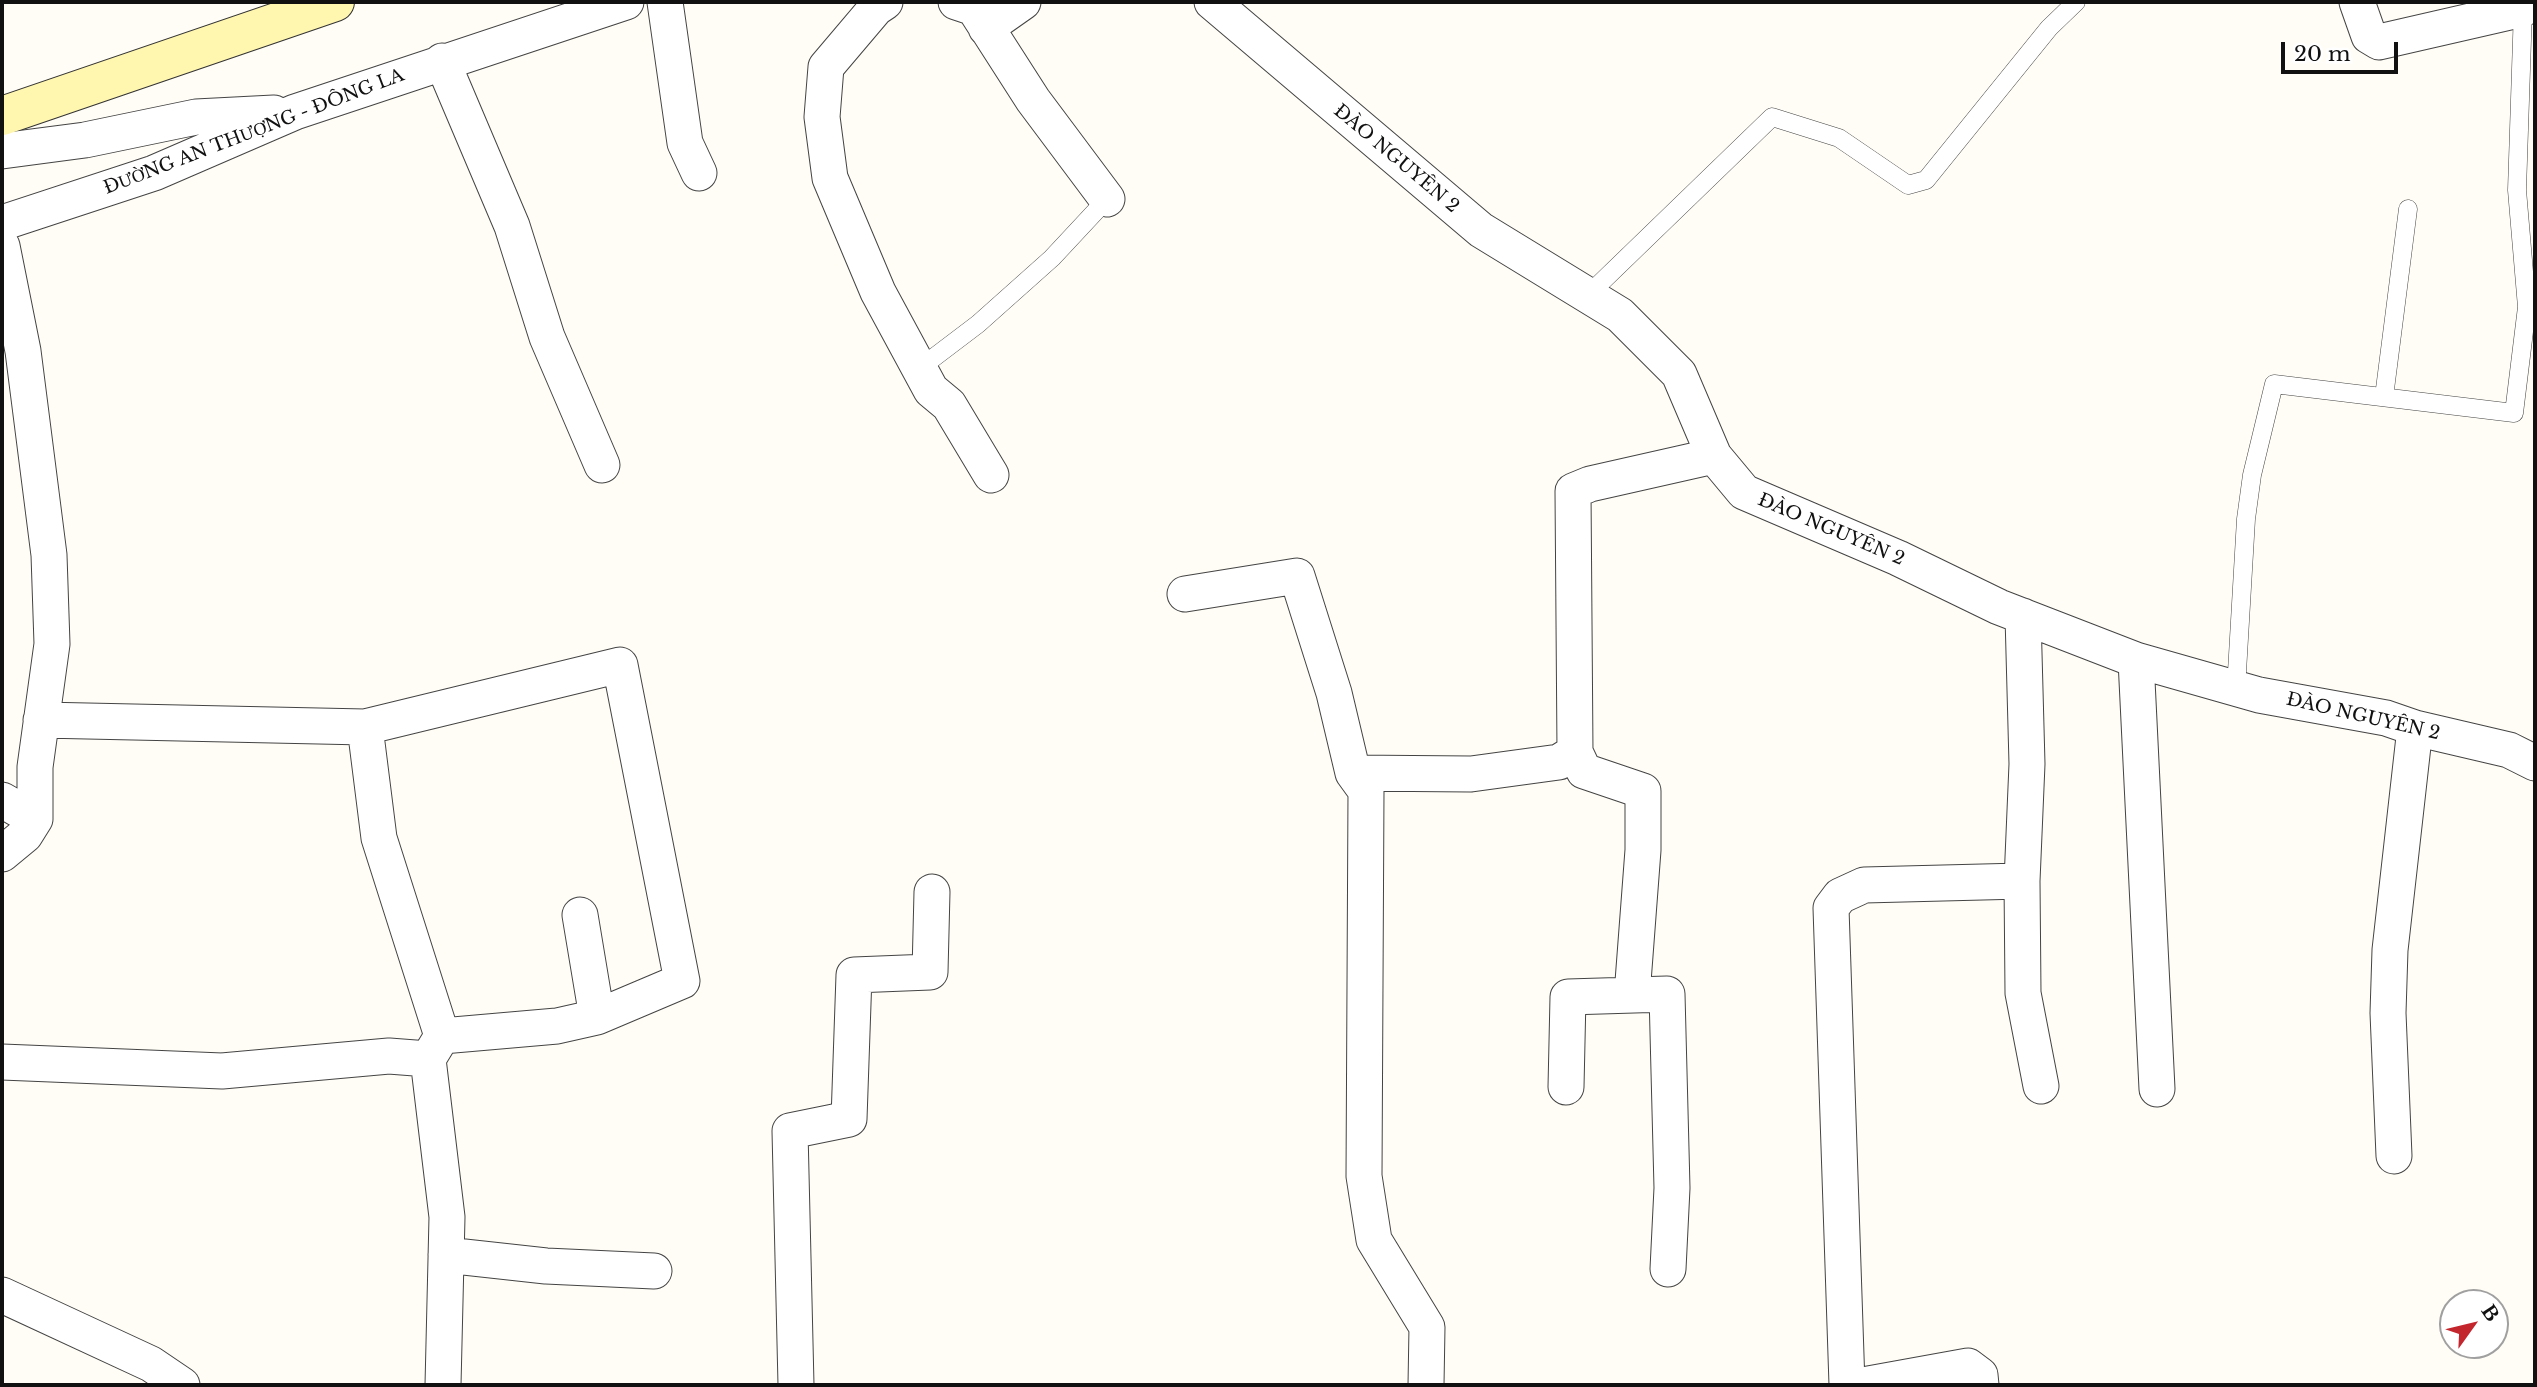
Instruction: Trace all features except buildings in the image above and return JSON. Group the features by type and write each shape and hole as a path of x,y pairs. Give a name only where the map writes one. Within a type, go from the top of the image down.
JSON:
{"main road":[{"path":"2,116 335,2"}],"street":[{"name":"ĐƯỜNG AN THƯỢNG - ĐÔNG LA","path":"2,223 155,173 295,112 626,2"},
{"path":"664,2 685,143 699,173"},
{"path":"885,2 876,8 826,66 822,117 830,178 878,292 931,390 949,405 991,475"},
{"path":"956,2 974,8 1033,100 1107,199"},
{"path":"986,28 1023,2"},
{"name":"ĐÀO NGUYÊN 2","path":"1212,2 1481,230 1620,315 1679,374 1714,456 1744,492 2023,616 2136,660 2236,689 2386,718 2415,728 2509,750 2535,763"},
{"path":"2357,2 2369,36 2379,42 2523,9"},
{"path":"442,61 512,226 547,337 602,465"},
{"path":"2,151 85,140 196,117 295,112"},
{"path":"2,246 23,351 48,555 52,644 35,767 35,819 25,835 2,854"},
{"path":"1632,995 1643,850 1643,791 1584,771 1576,752 1573,491 1590,484 1714,456"},
{"path":"1185,594 1297,576 1334,693 1353,774 1366,791 1364,1176 1374,1240 1427,1327 1426,1385"},
{"path":"2023,616 2027,764 2022,881 2023,993 2041,1086"},
{"path":"2136,660 2157,1089"},
{"path":"2,1062 222,1070 389,1056 597,1017 682,981 620,665 365,727 41,720"},
{"path":"365,727 379,838 435,1047 447,1217 443,1385"},
{"path":"2394,1156 2389,975 2415,728"},
{"path":"1353,774 1471,774 1559,762 1576,752"},
{"path":"2,800 35,819"},
{"path":"1847,1385 1831,908 1840,896 1864,885 2022,881"},
{"path":"796,1385 790,1131 849,1119 854,975 930,972 932,892"},
{"path":"580,915 597,1017"},
{"path":"1566,1087 1568,997 1667,994 1672,1188 1668,1269"},
{"path":"446,1255 547,1266 654,1271"},
{"path":"2,1295 151,1364 182,1385"},
{"path":"1863,1385 1968,1366 1980,1375 1981,1385"}],"lane":[{"path":"1588,295 1772,117 1839,138 1908,185 1926,180 2049,28 2076,2"},
{"path":"2236,689 2246,519 2252,475 2274,384 2514,413 2527,307 2517,190 2523,9"},
{"path":"920,369 978,324 1043,266 1107,199"},
{"path":"2384,397 2408,209"}]}
